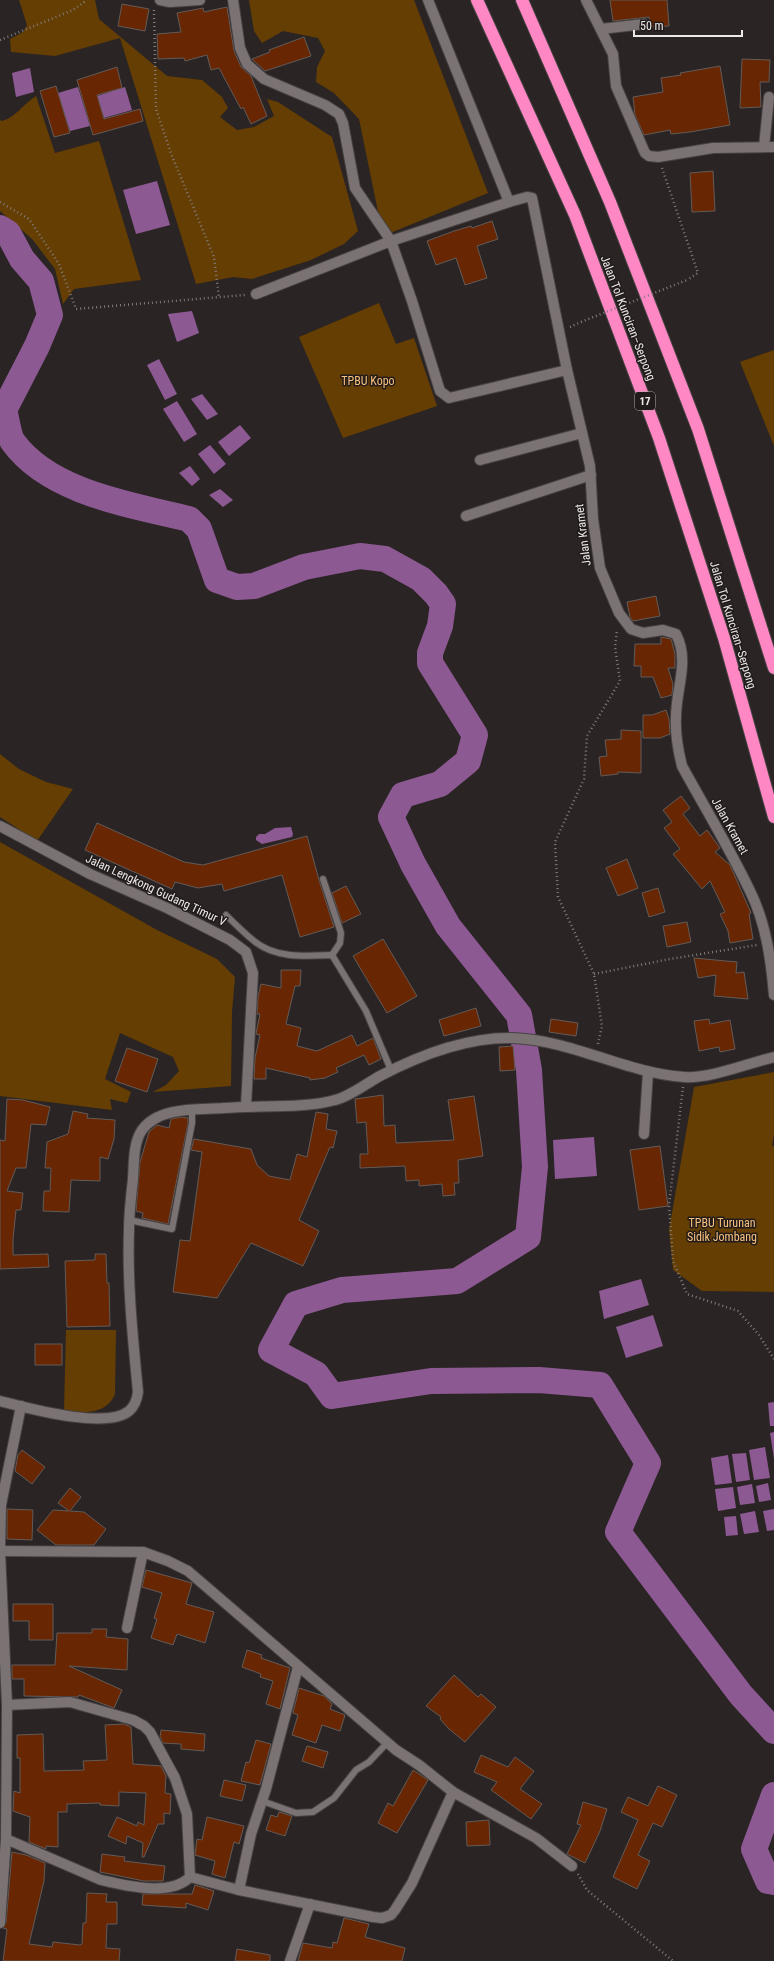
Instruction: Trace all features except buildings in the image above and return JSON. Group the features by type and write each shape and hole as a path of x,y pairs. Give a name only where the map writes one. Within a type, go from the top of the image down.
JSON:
{"highway":[{"name":"Jalan Tol Kunciran–Serpong","path":"477,0 575,216 659,438 724,638 774,817"},
{"path":"522,0 610,202 698,429 774,668"}],"street":[{"path":"157,4 200,0"},
{"path":"233,0 240,48 247,64 264,79 325,105 339,114 343,123 355,188 390,241 412,301 440,391 444,396 449,398 567,370"},
{"path":"256,294 390,241 509,202 428,0"},
{"path":"586,0 613,54 617,88 645,153 649,156 658,157 713,148 769,147 769,98"},
{"path":"601,29 644,24"},
{"name":"Jalan Kramet","path":"509,202 527,197 532,198 567,370 591,474 593,519 600,568 618,613 631,629 643,634 663,630 676,634 681,645 682,666 676,716 677,748 682,766 751,892 767,943 771,963 774,995"},
{"path":"480,460 582,433"},
{"path":"466,516 591,474"},
{"name":"Jalan Lengkong Gudang Timur V","path":"0,826 90,874 166,908 230,940 246,952 253,973 246,1106"},
{"path":"0,1401 74,1417 98,1419 116,1417 128,1412 136,1403 138,1392 130,1304 129,1220 136,1146 141,1132 148,1123 160,1114 246,1106 321,1103 338,1100 392,1070 426,1055 455,1045 480,1040 513,1038 556,1043 595,1054 648,1072 684,1077 707,1074 774,1057"},
{"path":"644,1134 648,1072"},
{"path":"0,1923 6,1839 6,1705 0,1551 1,1505 21,1406"},
{"path":"0,1551 143,1552 168,1561 188,1571 387,1743 453,1792 536,1838 572,1866"},
{"path":"128,1628 143,1552"},
{"path":"239,1890 251,1834 262,1801 298,1667"},
{"path":"6,1705 70,1702 133,1720 144,1726 150,1732 175,1778 187,1814 190,1877"},
{"path":"190,1877 239,1890 382,1918 391,1915 412,1883 453,1792"},
{"path":"6,1839 101,1880 117,1884 170,1888 179,1885 190,1877"},
{"path":"290,1961 310,1904"}],"lane":[{"path":"323,879 341,933 340,943 332,955"},
{"path":"226,915 255,942 273,952 293,956 332,955"},
{"path":"332,955 366,1010 392,1070"},
{"path":"129,1220 172,1229 192,1123 192,1111"},
{"path":"262,1801 296,1813 313,1812 334,1798 356,1770 369,1762 387,1743"}],"path":[{"path":"0,40 73,10 87,0"},
{"path":"157,4 156,109 172,156 214,257 219,298"},
{"path":"581,322 687,280 698,273 658,157"},
{"path":"0,202 29,219 59,264 76,309 256,294"},
{"path":"595,1054 602,1026 594,974 558,897 554,842 584,779 587,736 620,681 616,647 618,613"},
{"path":"594,974 670,959 767,943"},
{"path":"684,1077 669,1205 673,1261 687,1294 738,1310 760,1334 774,1359"},
{"path":"572,1866 587,1890 673,1961"}],"green space":[{"path":"19,0 95,0 99,19 167,76 202,80 222,97 228,108 220,117 237,130 254,127 274,116 267,99 278,102 332,137 358,231 344,244 311,260 252,279 233,277 196,284 120,38 55,56 11,52 10,39 23,32 27,25"},
{"path":"249,0 414,0 488,193 383,236 359,119 334,93 316,82 317,67 325,51 318,38 283,31 262,43 254,31"},
{"path":"36,96 55,153 99,141 141,280 74,289 63,304 55,269 32,239 0,211 0,120 2,121 11,117"},
{"name":"TPBU Kopo","path":"379,303 396,344 414,338 437,406 343,438 299,337"},
{"path":"774,350 774,446 740,362"},
{"path":"0,754 19,769 46,782 73,789 37,841 0,817"},
{"path":"0,842 157,930 217,959 235,977 232,1012 231,1086 153,1092 166,1085 179,1071 173,1057 120,1033 105,1079 131,1092 127,1103 110,1099 112,1110 0,1096"},
{"name":"TPBU Turunan Sidik Jombang","path":"774,1072 774,1134 772,1146 774,1146 774,1292 702,1291 673,1270 669,1230 694,1087"},
{"path":"66,1330 116,1330 115,1394 106,1406 100,1409 87,1412 64,1411"}],"shaded area":[{"path":"30,68 34,92 16,97 12,73"},
{"path":"78,87 90,126 70,131 58,93"},
{"path":"125,87 132,110 104,118 97,96"},
{"path":"157,181 170,225 136,234 123,190"},
{"path":"192,311 199,333 177,342 168,314"},
{"path":"159,359 177,394 165,400 147,365"},
{"path":"202,394 218,414 207,420 191,399"},
{"path":"177,401 197,434 184,442 163,409"},
{"path":"240,425 251,438 229,456 218,442"},
{"path":"210,445 226,464 214,474 198,454"},
{"path":"190,466 200,479 192,486 179,473"},
{"path":"220,489 233,500 223,507 209,495"},
{"path":"291,827 293,834 292,837 262,844 256,840 256,837 259,834 265,834 275,828"},
{"path":"594,1137 597,1176 555,1179 553,1140"},
{"path":"641,1279 649,1305 604,1319 599,1291"},
{"path":"653,1315 663,1346 626,1358 616,1327"},
{"path":"774,1402 774,1426 770,1426 768,1403"},
{"path":"774,1432 774,1459 770,1433"},
{"path":"765,1447 770,1478 754,1480 749,1450"},
{"path":"746,1453 750,1480 736,1482 732,1454"},
{"path":"728,1455 732,1483 715,1485 711,1458"},
{"path":"768,1483 771,1500 759,1502 756,1486"},
{"path":"752,1484 755,1503 740,1505 737,1487"},
{"path":"733,1487 736,1508 718,1511 715,1489"},
{"path":"774,1509 774,1530 767,1531 763,1511"},
{"path":"755,1511 759,1532 744,1534 740,1514"},
{"path":"736,1516 738,1535 726,1536 724,1517"}],"waterway":[{"path":"0,228 8,233 22,259 41,281 50,315 37,346 4,410 13,442 29,459 48,474 70,485 118,502 189,519 199,529 217,580 237,587 254,586 304,567 360,556 385,559 421,579 436,594 443,604 440,626 430,653 430,663 475,735 468,761 440,784 403,795 391,817 413,864 448,926 519,1015 529,1070 535,1167 528,1237 457,1281 342,1290 296,1304 271,1350 316,1374 332,1396 431,1381 539,1380 600,1385 648,1463 618,1532 741,1695 774,1731"},
{"path":"774,1795 754,1849 768,1881 774,1882"}]}
